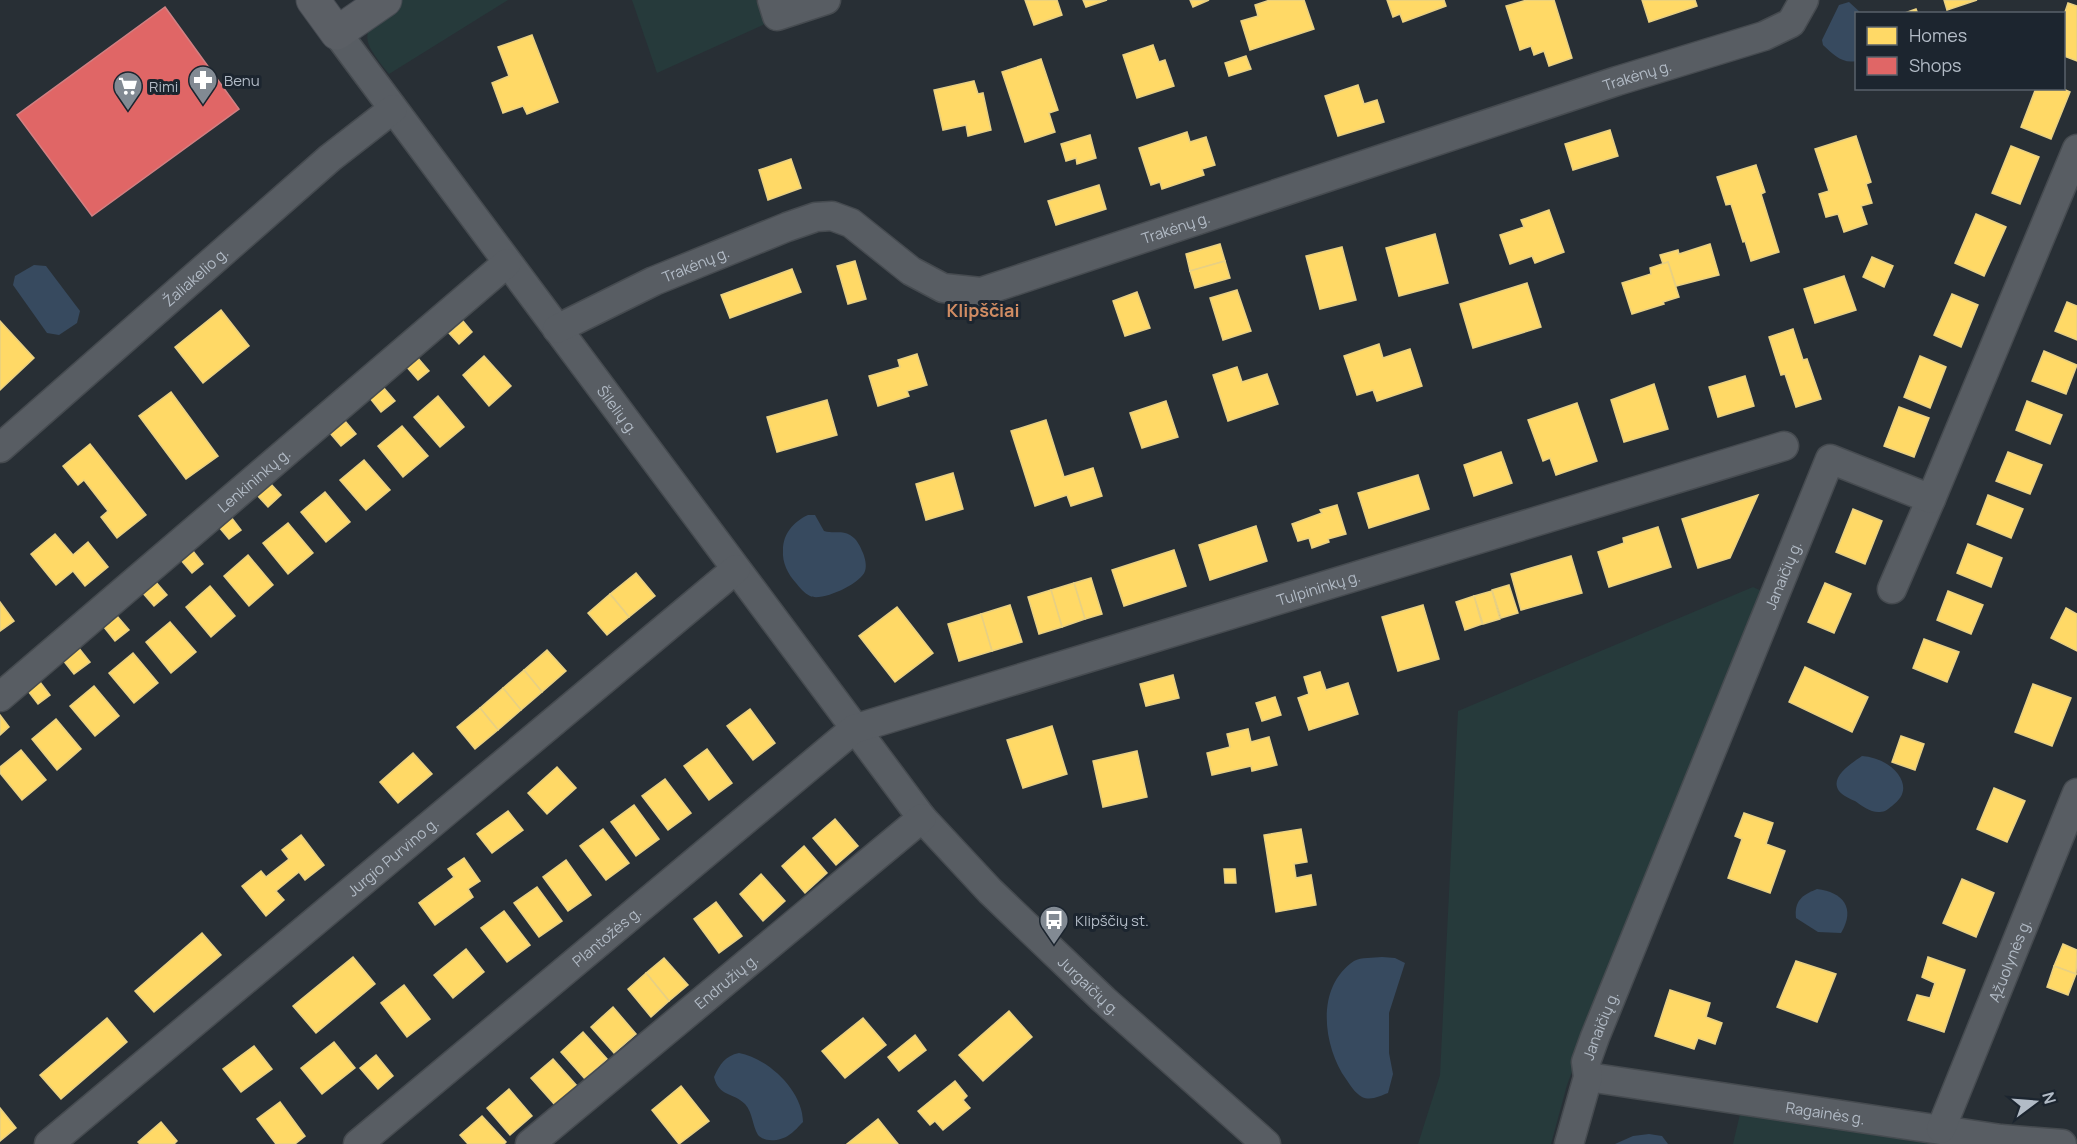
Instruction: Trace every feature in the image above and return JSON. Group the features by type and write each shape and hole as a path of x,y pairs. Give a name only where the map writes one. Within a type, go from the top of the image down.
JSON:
{"main road":[{"name":"Šilelių g.","path":"313,0 337,33"},
{"path":"337,33 385,0"}],"street":[{"path":"772,0 777,16 826,0"},
{"name":"Trakėnų g.","path":"557,329 654,282 816,217 832,216 851,224 910,271 943,288 981,292 1606,84 1764,36 1791,23 1804,0"},
{"name":"Šilelių g.","path":"337,33 922,818"},
{"name":"Žaliakelio g.","path":"0,448 330,158 393,109"},
{"path":"1892,590 2077,149"},
{"name":"Lenkininkų g.","path":"0,697 507,263"},
{"name":"Tulpininkų g.","path":"854,729 1784,446"},
{"name":"Janaičių g.","path":"1569,1144 1588,1077 1586,1062 1595,1037 1830,459 1931,499"},
{"name":"Jurgio Purvino g.","path":"49,1144 736,569"},
{"name":"Plantožės g.","path":"358,1144 854,729"},
{"name":"Ąžuolynės g.","path":"1941,1129 2077,793"},
{"name":"Endružių g.","path":"530,1144 922,818"},
{"name":"Jurgaičių g.","path":"922,818 990,891 1104,1000 1266,1144"},
{"name":"Ragainės g.","path":"1588,1077 2001,1139 2062,1144"}],"green space":[{"path":"398,0 508,0 389,74 372,50 368,42 368,34 376,20"},
{"path":"632,0 756,0 765,24 657,73"},
{"path":"1753,587 1764,592 1579,1053 1567,1085 1551,1144 1418,1144 1440,1075 1458,711"},
{"path":"1740,1114 1932,1144 1733,1144"}],"water":[{"path":"1849,2 1860,12 1855,12 1855,61 1842,60 1823,45 1822,40 1839,5"},
{"path":"34,265 46,266 80,311 77,323 59,335 47,333 13,285 15,276"},
{"path":"808,515 815,515 824,531 844,533 852,537 864,555 866,567 862,576 840,591 823,596 810,596 802,590 788,572 783,559 783,544 793,525"},
{"path":"1862,756 1887,764 1895,770 1903,783 1902,795 1885,811 1877,812 1867,809 1839,791 1837,781 1839,776"},
{"path":"1817,889 1834,894 1844,903 1847,916 1841,933 1818,932 1796,918 1796,907 1800,899"},
{"path":"1382,957 1395,958 1405,963 1389,1013 1389,1053 1393,1074 1388,1093 1369,1098 1362,1097 1355,1091 1338,1066 1328,1034 1328,1001 1333,986 1342,972 1354,961"},
{"path":"739,1053 750,1056 772,1069 782,1078 797,1099 803,1122 786,1137 778,1140 761,1138 745,1104 723,1091 716,1083 714,1077 721,1064 730,1056"},
{"path":"1649,1134 1662,1136 1668,1144 1615,1144 1633,1136"}],"building: Homes":[{"path":"1025,0 1057,0 1062,15 1034,25"},
{"path":"1083,0 1107,0 1086,7"},
{"path":"1190,0 1209,0 1193,7"},
{"path":"1270,0 1304,0 1314,29 1250,50 1241,21 1258,16 1255,5"},
{"path":"1387,0 1444,0 1446,6 1403,22 1400,14 1393,17"},
{"path":"1527,0 1554,0 1572,58 1549,66 1544,51 1534,55 1531,46 1520,50 1506,6"},
{"path":"1642,0 1695,0 1697,6 1649,22"},
{"path":"1944,0 1977,0 1947,10"},
{"path":"2068,3 2077,6 2077,61 2065,56 2065,12"},
{"path":"532,35 558,102 527,114 523,106 503,113 492,83 509,76 498,47"},
{"path":"1153,45 1159,62 1165,60 1174,86 1137,98 1123,55"},
{"path":"1246,56 1251,69 1229,76 1225,63"},
{"path":"1041,59 1058,110 1049,113 1055,132 1025,142 1002,72"},
{"path":"974,81 978,94 983,93 991,130 968,136 966,125 943,130 934,90"},
{"path":"1358,85 1364,104 1377,100 1384,122 1338,136 1325,96"},
{"path":"2035,90 2065,90 2070,92 2051,139 2021,127"},
{"path":"1610,130 1618,156 1573,170 1565,144"},
{"path":"1187,132 1190,142 1206,137 1215,165 1202,169 1204,175 1162,189 1160,182 1151,185 1139,148"},
{"path":"1090,135 1096,158 1077,164 1076,158 1066,161 1061,144"},
{"path":"1856,136 1871,182 1866,184 1872,203 1861,206 1867,224 1844,232 1838,214 1826,217 1819,194 1829,191 1815,149"},
{"path":"2011,146 2039,157 2020,204 1992,193"},
{"path":"791,159 801,188 768,200 759,170"},
{"path":"1756,165 1765,192 1761,194 1779,252 1751,261 1731,204 1726,205 1717,177"},
{"path":"1099,185 1106,209 1056,225 1048,201"},
{"path":"1549,210 1564,252 1535,263 1532,256 1510,264 1500,235 1524,227 1521,220"},
{"path":"1976,214 2006,227 1984,276 1955,263"},
{"path":"1435,234 1448,283 1399,296 1386,248"},
{"path":"1220,244 1225,261 1190,271 1186,254"},
{"path":"1710,244 1719,275 1676,286 1668,262 1663,264 1660,255 1678,250 1679,254"},
{"path":"1342,247 1356,300 1320,309 1306,256"},
{"path":"1872,257 1893,266 1884,287 1863,277"},
{"path":"855,261 866,299 848,304 837,266"},
{"path":"1225,261 1230,278 1195,288 1190,271"},
{"path":"1668,262 1679,297 1632,314 1622,283 1651,274 1650,268"},
{"path":"792,269 801,292 730,318 721,295"},
{"path":"1844,276 1856,310 1815,323 1804,289"},
{"path":"1527,283 1541,327 1473,348 1460,304"},
{"path":"1237,290 1251,331 1223,340 1210,298"},
{"path":"1137,292 1150,328 1125,336 1113,301"},
{"path":"1952,294 1978,305 1961,347 1934,335"},
{"path":"2067,302 2077,306 2077,340 2055,331"},
{"path":"221,310 249,346 203,383 175,347"},
{"path":"0,321 34,358 0,390"},
{"path":"463,321 472,332 459,344 449,333"},
{"path":"1793,329 1803,360 1807,359 1821,399 1796,407 1785,374 1781,375 1769,337"},
{"path":"1379,344 1383,358 1410,349 1422,386 1377,401 1373,390 1357,395 1344,356"},
{"path":"2044,351 2077,365 2066,394 2032,381"},
{"path":"917,354 927,385 907,391 909,396 878,406 869,376 900,367 898,360"},
{"path":"484,356 511,386 489,406 463,375"},
{"path":"1920,356 1946,367 1930,408 1904,397"},
{"path":"417,357 429,371 418,380 406,366"},
{"path":"1237,367 1242,382 1267,374 1278,404 1228,421 1213,375"},
{"path":"1745,376 1754,406 1718,417 1709,387"},
{"path":"1654,384 1668,429 1624,442 1611,400"},
{"path":"383,387 395,401 381,412 369,397"},
{"path":"171,392 218,456 186,479 139,416"},
{"path":"438,396 464,427 440,447 414,417"},
{"path":"827,400 837,435 777,452 767,417"},
{"path":"1166,401 1178,437 1142,448 1130,413"},
{"path":"2027,401 2062,415 2050,444 2016,430"},
{"path":"1577,403 1597,461 1556,475 1550,458 1543,461 1528,420"},
{"path":"1899,407 1929,418 1914,457 1884,446"},
{"path":"1046,420 1064,477 1093,468 1102,496 1071,506 1067,495 1035,506 1011,431"},
{"path":"345,421 356,434 341,446 330,433"},
{"path":"402,426 428,456 403,477 378,446"},
{"path":"90,444 146,515 117,538 101,517 108,511 84,480 78,485 63,466"},
{"path":"1501,452 1512,483 1474,496 1464,465"},
{"path":"2008,452 2042,465 2030,494 1996,481"},
{"path":"364,460 390,490 366,510 340,480"},
{"path":"953,473 963,509 926,520 916,484"},
{"path":"1418,475 1429,509 1369,528 1358,493"},
{"path":"270,483 281,495 268,507 257,495"},
{"path":"325,492 350,522 326,542 301,512"},
{"path":"1758,495 1730,558 1698,568 1682,519"},
{"path":"1988,495 2023,509 2011,538 1977,524"},
{"path":"1337,505 1346,534 1328,539 1329,542 1312,548 1309,538 1298,541 1292,524 1322,513 1320,510"},
{"path":"1853,509 1882,521 1865,564 1836,552"},
{"path":"231,517 241,530 229,539 219,527"},
{"path":"288,523 313,553 288,574 263,543"},
{"path":"1256,526 1267,561 1210,580 1199,545"},
{"path":"1658,527 1671,567 1609,587 1598,552 1624,543 1623,538"},
{"path":"55,534 73,555 88,542 108,567 85,586 73,571 56,585 31,554"},
{"path":"1968,544 2002,558 1991,587 1957,573"},
{"path":"1174,550 1186,586 1124,606 1112,570"},
{"path":"193,551 203,564 192,573 181,560"},
{"path":"248,555 273,585 249,606 224,576"},
{"path":"1571,556 1582,593 1521,610 1511,574"},
{"path":"636,573 655,596 629,617 610,594"},
{"path":"1091,578 1102,614 1085,619 1074,583"},
{"path":"155,581 167,595 154,606 142,592"},
{"path":"1074,583 1085,619 1062,627 1051,590"},
{"path":"1825,583 1851,594 1834,633 1808,622"},
{"path":"1509,585 1518,613 1501,618 1492,590"},
{"path":"210,586 235,616 211,637 186,607"},
{"path":"1051,590 1062,627 1039,634 1028,597"},
{"path":"1492,591 1500,619 1483,624 1474,596"},
{"path":"1948,591 1983,605 1971,634 1937,620"},
{"path":"610,594 629,617 607,635 588,613"},
{"path":"1474,596 1482,624 1465,630 1456,602"},
{"path":"0,602 14,621 0,631"},
{"path":"1010,605 1022,642 992,651 981,614"},
{"path":"1423,605 1439,659 1398,671 1382,617"},
{"path":"897,607 933,653 895,682 859,636"},
{"path":"2066,608 2077,614 2077,651 2051,638"},
{"path":"981,614 992,651 959,661 948,624"},
{"path":"117,616 129,630 115,641 104,627"},
{"path":"170,622 196,652 171,673 146,642"},
{"path":"1924,639 1959,652 1947,682 1913,668"},
{"path":"78,647 90,662 74,674 63,660"},
{"path":"547,650 566,671 542,692 524,670"},
{"path":"133,653 158,683 134,703 109,673"},
{"path":"1805,667 1868,697 1852,732 1789,702"},
{"path":"524,670 542,692 521,710 503,688"},
{"path":"1320,672 1326,690 1348,683 1358,714 1309,730 1298,698 1309,694 1304,677"},
{"path":"1173,675 1179,698 1146,706 1140,684"},
{"path":"40,682 50,695 38,704 28,691"},
{"path":"2033,684 2071,698 2052,746 2015,732"},
{"path":"94,686 119,716 95,736 70,706"},
{"path":"503,688 521,710 498,730 480,708"},
{"path":"1275,697 1281,715 1262,721 1256,703"},
{"path":"480,708 498,730 475,749 457,727"},
{"path":"750,709 775,743 753,760 727,726"},
{"path":"0,715 9,727 0,735"},
{"path":"56,719 81,749 57,770 32,739"},
{"path":"1052,726 1067,774 1023,788 1007,740"},
{"path":"1248,729 1251,742 1269,737 1277,765 1252,771 1251,766 1212,775 1207,753 1230,747 1227,734"},
{"path":"1901,736 1924,744 1915,770 1892,762"},
{"path":"707,749 732,783 709,800 684,766"},
{"path":"21,750 46,780 22,800 0,773 0,767"},
{"path":"1137,751 1147,797 1103,807 1093,761"},
{"path":"413,753 432,774 398,803 380,782"},
{"path":"557,767 576,788 547,814 528,793"},
{"path":"665,779 691,813 668,830 642,796"},
{"path":"1994,788 2025,801 2007,842 1977,829"},
{"path":"634,805 659,839 636,856 611,822"},
{"path":"508,811 523,830 492,853 477,834"},
{"path":"1744,813 1773,823 1766,844 1785,851 1770,893 1728,878 1742,839 1735,836"},
{"path":"835,819 858,846 836,865 813,838"},
{"path":"603,829 629,863 606,880 580,846"},
{"path":"1301,829 1307,862 1294,864 1296,878 1311,875 1316,905 1276,912 1264,835"},
{"path":"301,835 324,865 305,880 299,872 276,891 284,900 266,916 242,886 261,871 266,877 289,859 282,850"},
{"path":"804,846 827,873 805,893 782,866"},
{"path":"464,858 480,881 468,889 473,897 435,925 419,903 454,877 448,869"},
{"path":"566,860 591,895 568,911 543,877"},
{"path":"1224,869 1235,869 1236,883 1225,883"},
{"path":"761,874 785,901 763,921 740,894"},
{"path":"1962,879 1994,893 1976,937 1943,923"},
{"path":"537,887 562,921 539,937 514,903"},
{"path":"716,902 742,936 719,953 694,919"},
{"path":"504,911 530,945 507,962 481,928"},
{"path":"202,933 221,955 154,1012 135,991"},
{"path":"2063,944 2077,950 2076,974 2054,966"},
{"path":"466,949 484,972 453,998 434,975"},
{"path":"353,957 375,984 316,1033 293,1006"},
{"path":"1928,957 1965,970 1944,1032 1908,1020 1917,995 1930,998 1935,983 1922,977"},
{"path":"664,958 688,985 669,1001 646,973"},
{"path":"1796,961 1836,974 1817,1022 1777,1007"},
{"path":"2054,966 2076,974 2068,995 2047,987"},
{"path":"646,973 669,1001 651,1017 628,989"},
{"path":"404,985 430,1019 407,1037 381,1003"},
{"path":"1670,990 1710,1003 1706,1017 1722,1023 1715,1044 1698,1038 1694,1049 1655,1036"},
{"path":"613,1007 636,1034 614,1053 591,1027"},
{"path":"1009,1011 1032,1037 983,1081 959,1055"},
{"path":"107,1018 127,1042 61,1099 40,1075"},
{"path":"863,1018 886,1045 845,1078 822,1051"},
{"path":"583,1032 607,1059 585,1079 561,1052"},
{"path":"915,1035 926,1050 899,1071 888,1057"},
{"path":"334,1042 355,1068 322,1094 301,1068"},
{"path":"254,1046 272,1069 241,1092 223,1069"},
{"path":"376,1055 393,1076 378,1089 360,1068"},
{"path":"553,1059 577,1086 555,1105 531,1078"},
{"path":"955,1081 967,1096 963,1100 970,1108 943,1130 935,1121 930,1125 918,1111"},
{"path":"681,1086 709,1121 679,1144 652,1110"},
{"path":"509,1089 532,1116 510,1135 487,1108"},
{"path":"280,1102 305,1136 295,1144 276,1144 257,1119"},
{"path":"0,1108 16,1128 0,1141"},
{"path":"482,1116 506,1142 504,1144 468,1144 460,1135"},
{"path":"878,1119 898,1144 847,1144"},
{"path":"161,1122 177,1141 174,1144 140,1144 138,1142"}],"building: Shops":[{"name":"Rimi","path":"165,7 239,109 92,216 17,115"}],"place":[{"name":"Benu","path":"203,106"},
{"name":"Rimi","path":"128,112"},
{"name":"Klipščių st.","path":"1054,946"}],"district":[{"name":"Klipščiai","path":"983,310"}]}
